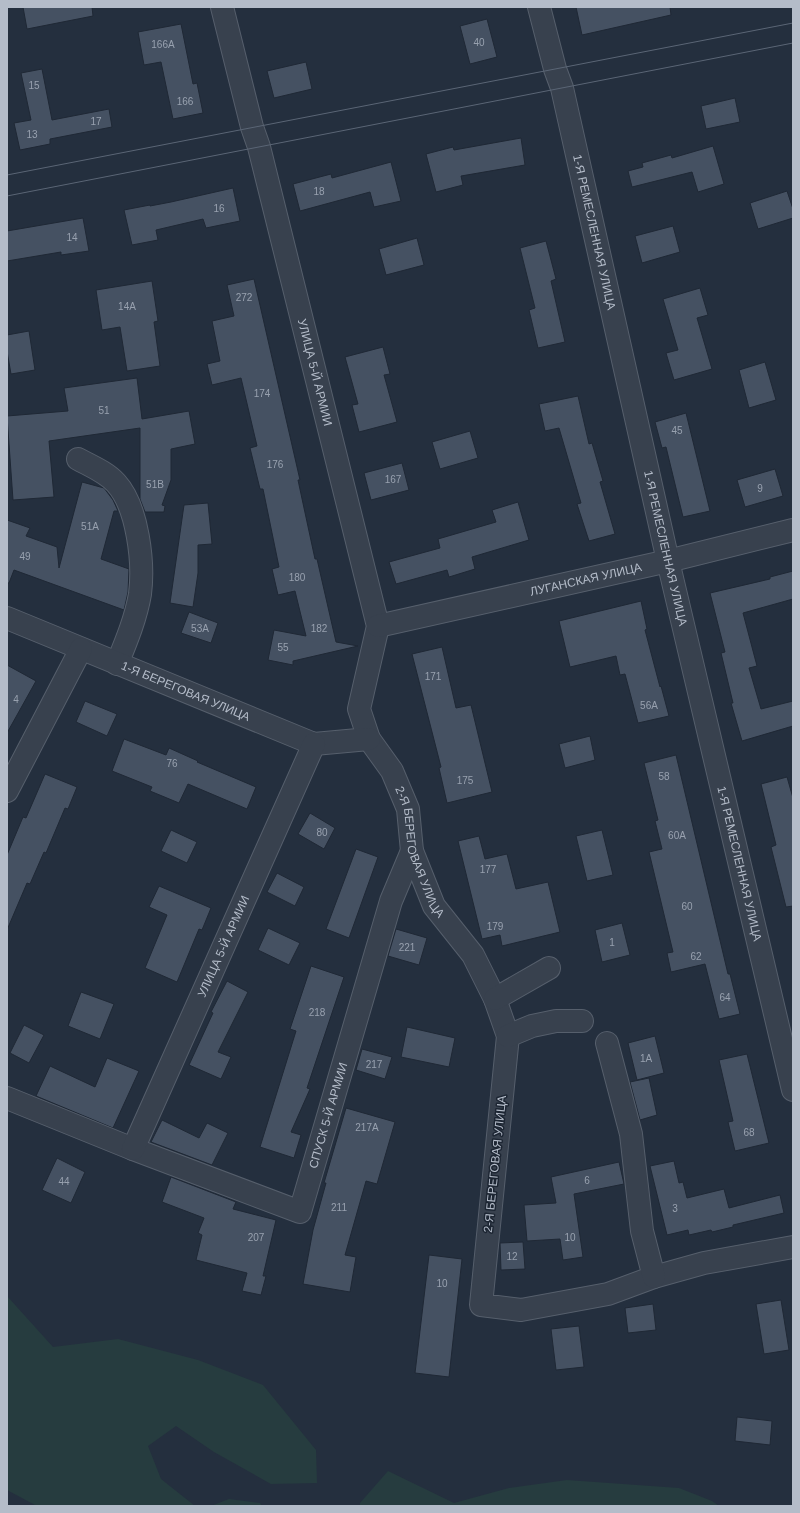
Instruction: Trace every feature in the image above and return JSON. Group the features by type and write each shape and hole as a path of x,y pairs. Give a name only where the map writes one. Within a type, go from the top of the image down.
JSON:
{"street":[{"name":"УЛИЦА 5-Й АРМИИ","path":"222,7 252,127 259,147 378,626 359,709 369,739"},
{"name":"1-Я РЕМЕСЛЕННАЯ УЛИЦА","path":"539,7 554,69 562,88 668,561 793,1090"},
{"path":"78,459 101,470 116,482 126,496 136,527 140,566 140,594 130,632 117,664"},
{"name":"ЛУГАНСКАЯ УЛИЦА","path":"378,626 668,561 793,530"},
{"name":"1-Я БЕРЕГОВАЯ УЛИЦА","path":"7,618 314,744 369,739"},
{"path":"7,791 81,649"},
{"name":"2-Я БЕРЕГОВАЯ УЛИЦА","path":"369,739 392,772 408,809 412,851 434,906 473,955 495,999 508,1036 481,1305 521,1310 608,1294 654,1277 704,1263 793,1247"},
{"name":"УЛИЦА 5-Й АРМИИ","path":"133,1149 314,744"},
{"name":"СПУСК 5-Й АРМИИ","path":"133,1149 300,1212 391,901 412,851"},
{"path":"495,999 549,968"},
{"path":"508,1036 532,1026 556,1021 582,1021"},
{"path":"607,1043 631,1134 642,1231 654,1277"},
{"path":"7,1098 133,1149"}],"green space":[{"path":"7,1296 53,1347 118,1339 198,1360 263,1385 316,1450 317,1483 271,1484 214,1452 176,1426 148,1446 161,1479 195,1506 37,1506 7,1490"},
{"path":"388,1471 454,1503 509,1488 567,1480 679,1488 712,1501 719,1506 360,1506 360,1503"},
{"path":"229,1499 260,1503 262,1506 211,1506"}],"building":[{"path":"23,7 92,7 93,16 27,29"},
{"path":"576,7 670,7 671,15 582,35"},
{"path":"487,19 497,57 470,64 460,26"},
{"path":"181,24 193,84 197,83 203,113 173,119 161,62 144,65 138,32"},
{"path":"306,62 312,89 274,98 267,71"},
{"path":"42,69 52,120 109,109 112,127 50,139 50,144 20,150 14,123 31,120 21,73"},
{"path":"735,98 740,122 706,129 701,106"},
{"path":"521,138 525,165 461,176 463,185 436,192 426,154 453,147 454,150"},
{"path":"713,146 724,184 698,192 692,172 632,187 628,171 643,167 642,163 671,155 672,158"},
{"path":"391,162 401,201 374,207 370,192 300,211 293,184 331,174 332,178"},
{"path":"233,188 240,221 206,228 203,219 156,230 158,240 132,245 124,210 171,202"},
{"path":"787,191 793,209 793,218 758,229 750,203"},
{"path":"83,218 89,251 61,255 61,252 7,261 7,231"},
{"path":"673,226 680,252 642,263 635,236"},
{"path":"417,238 424,265 386,275 379,249"},
{"path":"546,241 556,279 551,281 565,342 538,348 529,310 535,308 520,248"},
{"path":"254,279 300,480 298,480 315,559 317,559 336,642 358,646 293,661 293,665 268,660 274,630 306,636 295,591 278,595 272,569 279,567 263,489 260,489 250,448 257,446 241,378 212,385 207,364 220,361 212,321 234,316 227,285"},
{"path":"152,281 158,321 154,322 160,366 127,371 120,327 102,330 96,290"},
{"path":"700,288 708,315 697,318 712,369 674,380 666,353 678,350 663,299"},
{"path":"29,331 35,370 11,374 7,351 7,335"},
{"path":"383,347 390,374 384,375 397,422 359,432 352,405 358,404 345,357"},
{"path":"765,362 776,400 749,408 739,370"},
{"path":"137,378 142,419 189,411 195,444 171,449 171,480 162,505 165,506 164,512 145,512 140,499 140,428 49,441 54,497 13,500 7,416 68,411 64,388"},
{"path":"578,396 589,444 592,443 603,481 600,482 615,534 589,541 577,504 581,503 559,428 545,431 539,404"},
{"path":"686,413 710,511 683,517 666,447 662,448 655,422"},
{"path":"470,431 478,458 440,469 432,442"},
{"path":"402,463 409,490 371,500 364,473"},
{"path":"775,469 783,496 745,507 737,480"},
{"path":"82,482 104,488 113,500 118,511 114,511 101,559 129,569 128,592 124,610 14,570 9,583 7,583 7,520 30,528 26,536 57,547 59,568"},
{"path":"518,502 529,540 472,557 475,569 449,577 447,570 396,584 389,562 440,548 438,539 496,522 492,510"},
{"path":"208,503 212,544 198,545 198,573 193,607 170,603 184,505"},
{"path":"793,571 793,599 743,613 757,666 749,668 761,709 793,701 793,726 742,741 731,703 733,703 721,653 725,652 710,593 770,579 770,577"},
{"path":"641,601 647,629 645,630 669,716 638,723 625,674 620,675 616,656 570,667 559,621"},
{"path":"189,612 218,623 211,643 181,633"},
{"path":"442,647 456,708 471,705 492,792 447,803 439,768 441,767 412,654"},
{"path":"7,665 36,681 7,733"},
{"path":"85,701 117,714 107,736 76,722"},
{"path":"590,736 595,760 565,768 559,744"},
{"path":"124,739 166,755 169,748 198,761 197,762 256,787 247,809 188,784 179,803 150,791 152,787 112,771"},
{"path":"676,755 728,974 730,974 740,1014 719,1019 705,964 671,972 667,953 673,952 649,852 662,849 655,821 658,820 644,763"},
{"path":"45,774 77,787 68,809 65,808 46,853 44,852 30,884 27,883 7,930 7,855 23,817 26,818"},
{"path":"787,777 793,798 793,906 786,907 771,847 776,845 761,784"},
{"path":"310,813 335,828 324,849 298,834"},
{"path":"171,830 197,842 187,863 161,851"},
{"path":"602,830 613,875 587,881 576,836"},
{"path":"479,836 485,859 507,854 516,889 548,882 560,932 502,946 500,935 482,939 458,841"},
{"path":"356,849 378,857 349,938 326,929"},
{"path":"277,873 304,887 295,906 267,892"},
{"path":"159,886 211,908 202,930 199,929 177,982 145,968 167,915 149,907"},
{"path":"622,923 630,955 602,962 595,930"},
{"path":"268,928 300,943 289,965 258,950"},
{"path":"396,929 427,938 419,965 388,956"},
{"path":"311,966 344,977 307,1088 310,1089 291,1132 301,1135 294,1158 260,1147 296,1031 290,1029"},
{"path":"227,981 248,992 218,1052 231,1057 221,1079 189,1065 213,1013 211,1012"},
{"path":"81,992 114,1004 100,1039 68,1026"},
{"path":"24,1025 44,1035 29,1063 10,1053"},
{"path":"407,1027 455,1038 449,1067 401,1057"},
{"path":"655,1036 664,1073 637,1080 628,1043"},
{"path":"362,1049 392,1057 385,1079 356,1070"},
{"path":"747,1054 769,1143 735,1151 728,1122 733,1121 719,1060"},
{"path":"107,1058 139,1071 113,1128 36,1096 50,1066 95,1087"},
{"path":"649,1078 657,1115 640,1120 630,1082"},
{"path":"346,1108 395,1122 377,1184 366,1181 345,1255 356,1257 350,1292 303,1284 313,1230 326,1183 324,1183"},
{"path":"162,1120 199,1138 207,1123 228,1133 212,1165 151,1142"},
{"path":"57,1158 85,1172 71,1203 42,1190"},
{"path":"674,1161 679,1183 683,1182 687,1198 724,1189 729,1208 780,1195 784,1213 733,1225 733,1227 712,1232 711,1230 689,1235 688,1230 667,1235 650,1166"},
{"path":"619,1162 624,1184 574,1194 583,1257 563,1260 560,1239 527,1241 524,1205 556,1203 551,1177"},
{"path":"171,1177 236,1202 233,1209 276,1220 263,1276 266,1276 261,1295 242,1291 247,1273 196,1260 202,1235 198,1233 204,1218 162,1202"},
{"path":"523,1242 525,1269 501,1270 500,1243"},
{"path":"429,1255 462,1259 449,1377 415,1373"},
{"path":"781,1300 789,1350 764,1354 756,1304"},
{"path":"653,1304 656,1330 628,1333 625,1308"},
{"path":"579,1326 584,1367 556,1370 551,1329"},
{"path":"737,1417 772,1421 770,1445 735,1441"}],"tram line":[{"path":"7,175 793,23"},
{"path":"7,196 793,43"}]}
